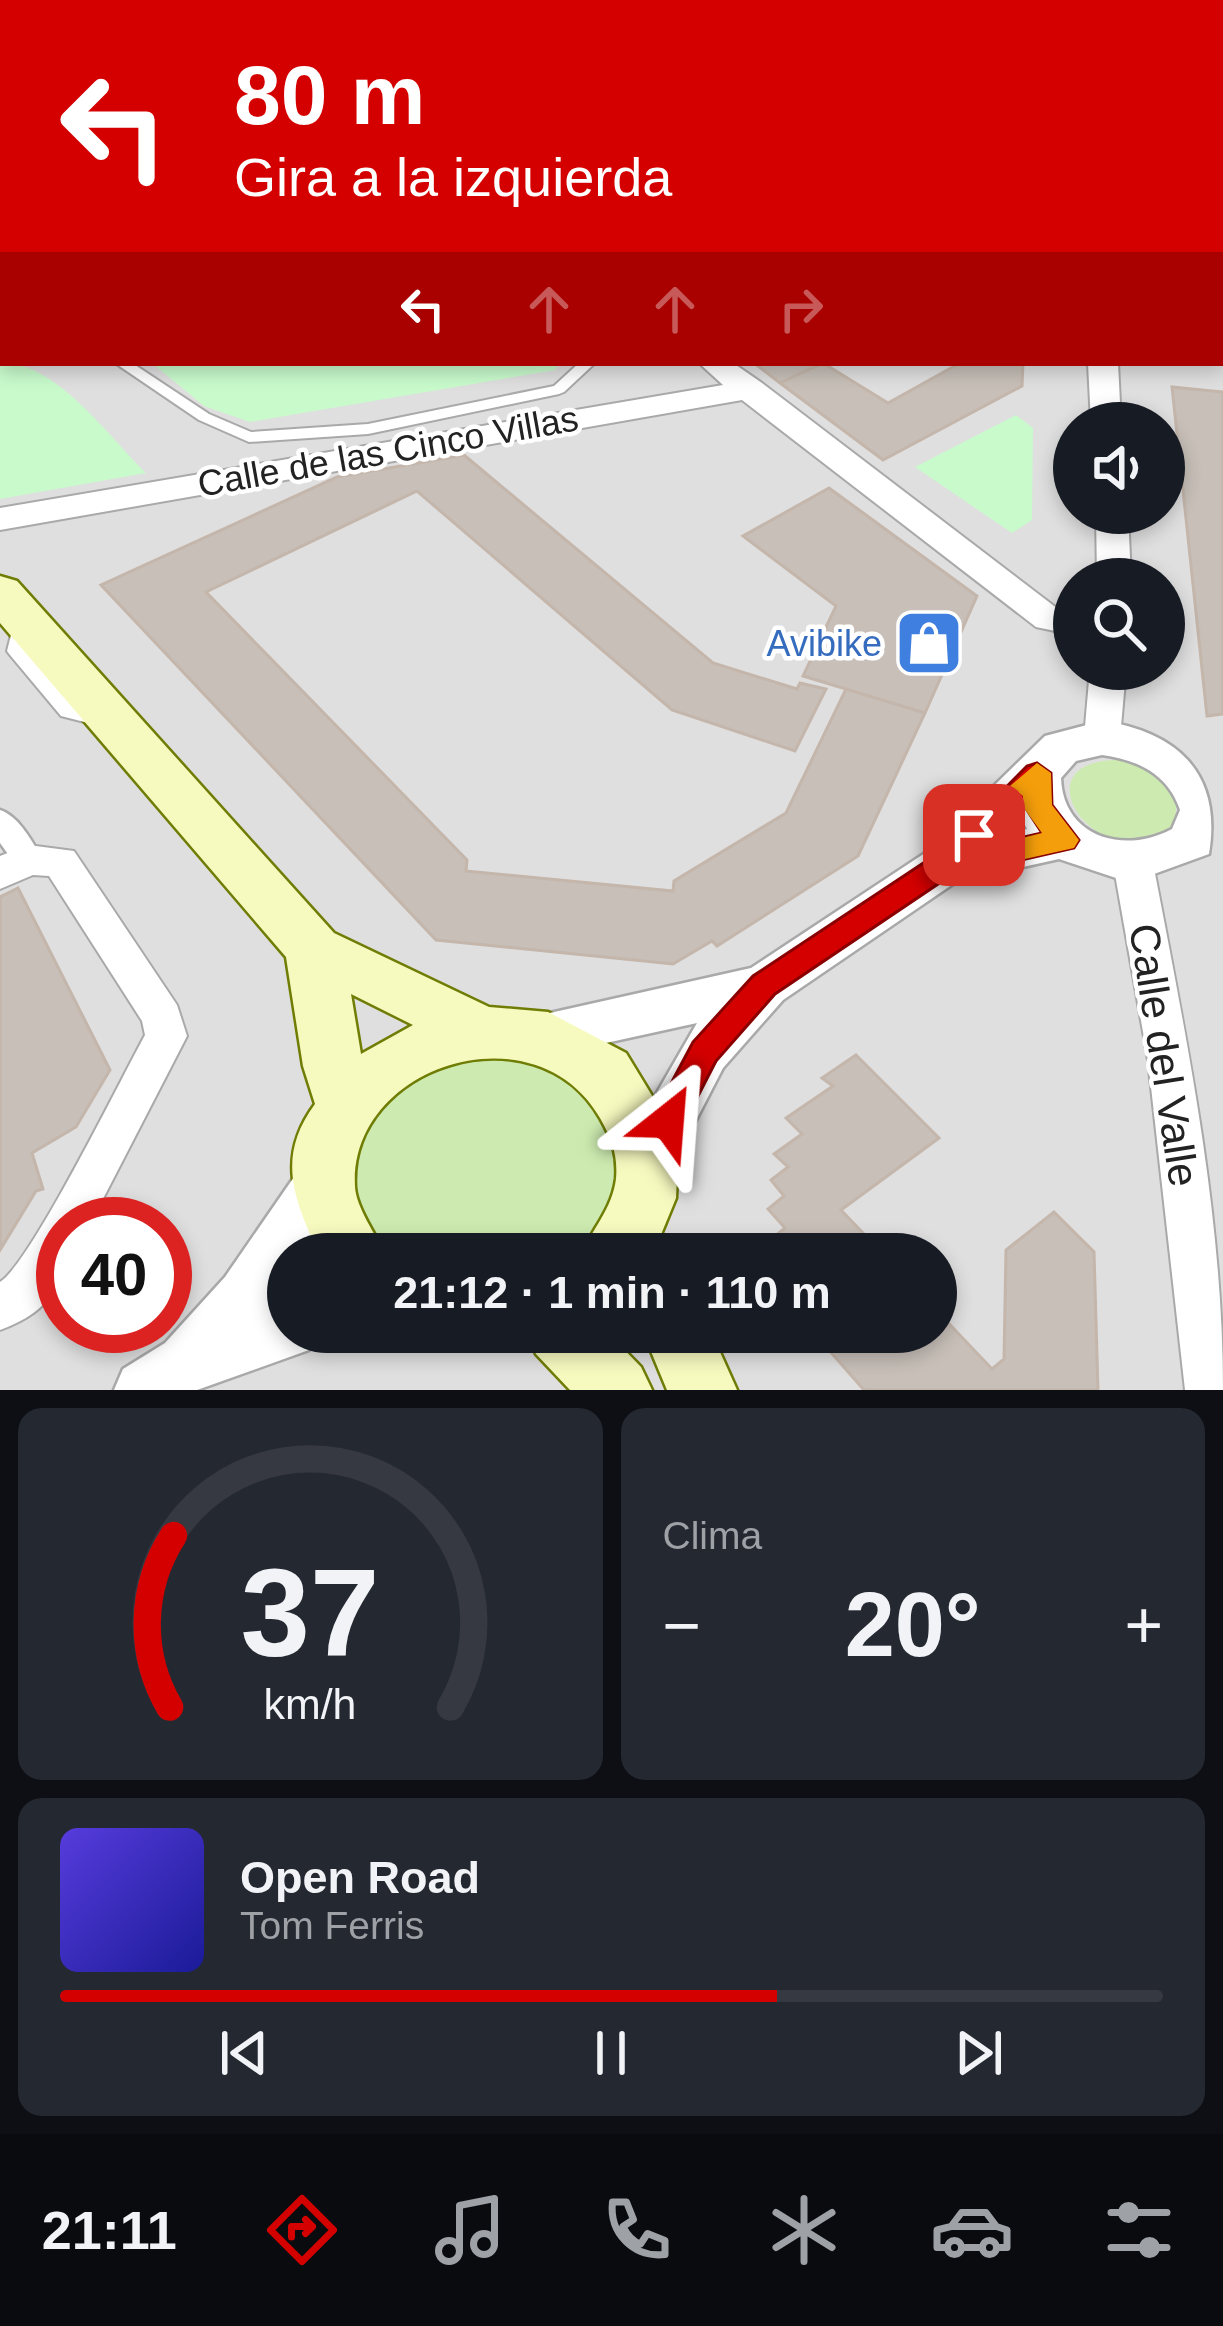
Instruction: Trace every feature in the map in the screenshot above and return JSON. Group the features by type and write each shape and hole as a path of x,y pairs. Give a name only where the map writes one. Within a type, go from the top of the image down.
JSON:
{"main road":[{"path":"12,605 314,949 477,1029"},
{"path":"314,949 333,1066 346,1103"},
{"path":"336,1233 322,1182 328,1141 346,1103 380,1066 425,1041 477,1029 542,1035 594,1061 632,1103 641,1216"},
{"path":"581,1353 617,1390"},
{"path":"685,1353 702,1390"}],"street":[{"path":"719,366 1053,620"},
{"path":"1103,366 1105,402"},
{"name":"Calle de las Cinco Villas","path":"0,547 13,517 751,388"},
{"path":"1102,738 1106,690"},
{"path":"641,1216 704,1052 764,985 942,866 1061,748 1102,738 1150,748 1211,790 1202,826 1192,841 1157,860 1109,860 1064,840 1038,807 1037,773"},
{"path":"0,821 14,867 45,857 60,862 162,1017 166,1036 80,1197"},
{"path":"942,866 1064,840"},
{"name":"Calle del Valle","path":"1133,862 1169,1060 1209,1390"},
{"path":"542,1035 606,1025 764,985"},
{"path":"166,1376 258,1279 322,1182"},
{"path":"0,1308 28,1291 36,1277"},
{"path":"166,1376 267,1338"}],"lane":[{"path":"127,366 204,417 249,437 368,429 560,389 585,366"}],"shaded area":[{"path":"0,366 1223,366 1223,1390 0,1390"}],"green space":[{"path":"0,366 23,366 62,388 146,473 0,499"},
{"path":"156,366 557,366 250,422 204,406"},
{"path":"1016,415 1033,428 1032,520 1012,533 915,467"},
{"path":"1124,760 1157,773 1177,797 1175,823 1147,839 1120,840 1097,831 1079,815 1070,796 1073,777 1090,764"},
{"path":"486,1055 527,1059 565,1074 615,1133 622,1171 613,1210 595,1233 374,1233 355,1185 357,1154 369,1126 389,1101 449,1065"}],"building":[{"path":"758,366 817,366 780,383"},
{"path":"817,366 828,366 888,403 955,366 1023,366 1022,386 883,460 780,383"},
{"path":"1172,387 1223,392 1223,714 1207,716 1185,509 1185,402 1174,402"},
{"path":"464,455 713,663 797,689 800,683 826,689 795,751 672,710 417,491 206,592 467,860 466,871 673,891 674,881 786,813 846,689 925,713 858,856 717,946 712,941 673,964 436,940 101,585 337,477"},
{"path":"829,488 977,596 925,713 803,676 836,606 743,536"},
{"path":"18,888 110,1070 76,1127 32,1153 43,1189 36,1191 0,1250 0,897"},
{"path":"856,1055 939,1138 841,1210 863,1233 779,1233 785,1228 768,1209 784,1196 771,1180 788,1167 774,1154 802,1134 786,1118 833,1086 822,1078"},
{"path":"1054,1212 1094,1252 1098,1390 864,1390 831,1353 957,1353 957,1332 992,1369 1004,1359 1006,1250"}],"slow traffic":[{"path":"1024,786 1037,773 1038,807 1064,840 1025,848"}],"place":[{"name":"Avibike","path":"929,643"}],"route":[{"path":"668,1121 704,1052 764,985 942,866 1064,840 1038,807 1037,773 974,835"}]}
